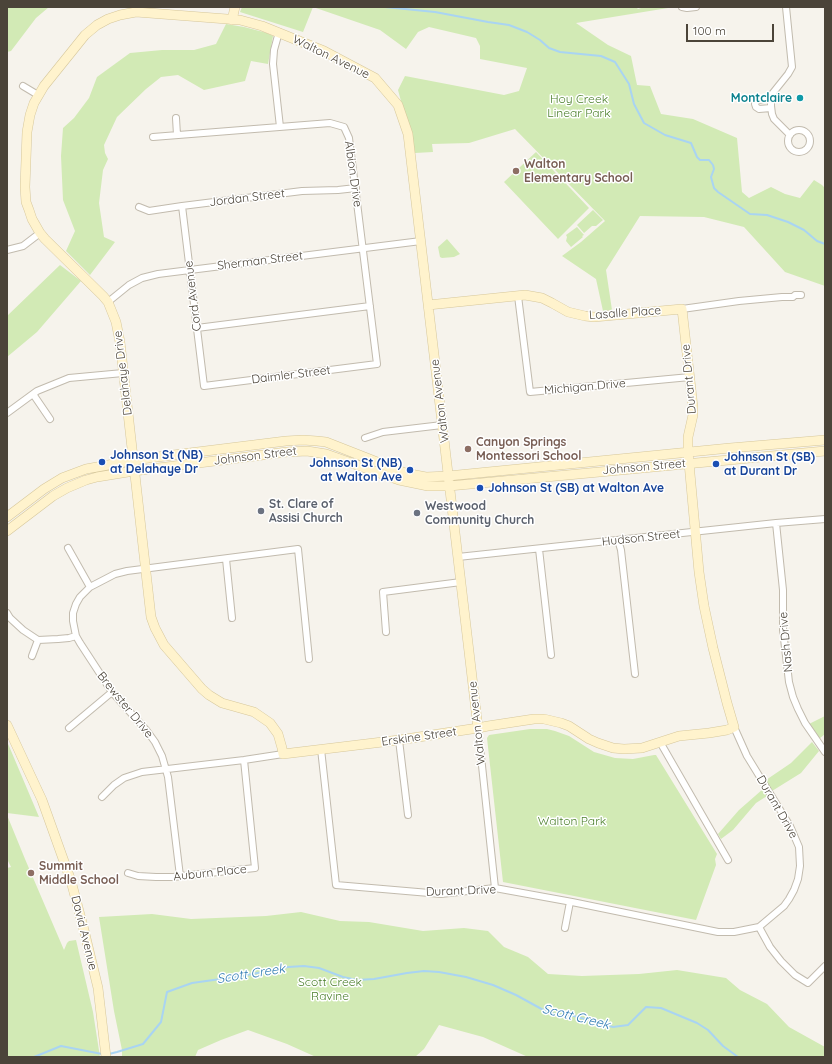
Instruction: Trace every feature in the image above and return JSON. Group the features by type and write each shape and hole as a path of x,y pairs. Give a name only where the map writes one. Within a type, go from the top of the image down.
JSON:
{"street":[{"path":"232,20 236,7"},
{"path":"682,7 696,7"},
{"path":"786,7 792,67 773,93 771,98 771,108 772,116 790,135"},
{"name":"Delahaye Drive","path":"232,20 142,12 125,14 97,25 81,38 48,80 32,108 27,125 26,202 32,219 45,240 108,302 118,327 145,569 151,617 154,628 164,645 208,695 222,703 254,712 270,723 278,734 283,754"},
{"name":"Walton Avenue","path":"232,20 249,22 279,32 324,51 375,78 398,105 408,134 478,728 495,888"},
{"path":"279,32 274,50 273,64 280,127"},
{"path":"23,86 38,96"},
{"path":"771,98 758,100 755,103 758,109 771,108"},
{"path":"176,118 178,135"},
{"name":"Albion Drive","path":"153,137 330,123 344,127 349,138 378,364"},
{"name":"Jordan Street","path":"139,207 149,211 302,191 356,188"},
{"name":"Cord Avenue","path":"182,206 204,386"},
{"path":"7,250 23,246 40,233"},
{"name":"Sherman Street","path":"108,302 129,284 142,278 158,274 421,241"},
{"name":"Lasalle Place","path":"428,305 525,295 542,298 568,312 594,317 682,309 801,295"},
{"name":"Michigan Drive","path":"518,296 530,392 690,377"},
{"path":"197,328 370,306"},
{"name":"Durant Drive","path":"321,749 336,885 435,894 495,888 718,932 734,932 759,927 778,912 790,899 798,879 800,866 799,847 790,826 747,756 734,727 704,606 688,463 688,437 693,416 682,309"},
{"name":"Daimler Street","path":"204,386 378,364"},
{"path":"7,413 41,389 68,378 123,373"},
{"path":"33,394 50,419"},
{"path":"365,438 383,432 442,425"},
{"name":"Johnson Street","path":"7,517 44,489 70,475 86,469 133,460 286,441 317,441 334,444 405,473 426,477 825,440"},
{"name":"Johnson Street","path":"7,531 53,496 67,488 97,477 287,452 307,451 326,454 399,480 428,486 449,486 825,451"},
{"name":"Hudson Street","path":"458,557 825,519"},
{"name":"Nash Drive","path":"776,523 783,590 783,630 789,682 795,703 805,723 825,752"},
{"path":"618,540 621,550 635,674"},
{"path":"68,548 90,587"},
{"name":"Brewster Drive","path":"180,876 168,777 162,756 155,742 147,731 112,692 95,668 76,636 73,613 80,597 90,587 116,574 298,549 309,659"},
{"path":"539,549 551,654"},
{"path":"226,559 232,618"},
{"path":"386,632 383,592 461,582"},
{"path":"7,613 10,618 23,630 38,640 58,640 76,636"},
{"path":"32,656 38,640"},
{"path":"69,728 112,692"},
{"name":"Erskine Street","path":"102,797 114,785 124,778 142,772 399,740 524,720 544,719 554,721 569,726 598,743 613,748 631,749 642,748 679,736 709,733 727,730 734,727"},
{"name":"David Avenue","path":"7,725 42,800 71,881 98,988 106,1057"},
{"path":"399,740 408,815"},
{"path":"660,742 728,860"},
{"name":"Auburn Place","path":"128,873 156,878 255,868 244,760"},
{"path":"565,928 570,902"},
{"path":"759,927 770,947 781,961 795,975 808,983 825,966"}],"green space":[{"path":"7,7 49,7 36,18 11,51 7,52"},
{"path":"242,7 313,7 303,32 240,12"},
{"name":"Hoy Creek Linear Park","path":"313,7 636,7 638,9 644,7 667,7 668,8 576,23 608,45 631,56 637,85 650,86 661,114 693,119 737,138 742,192 749,198 771,187 785,194 800,198 814,180 825,188 825,286 785,272 744,227 704,217 640,216 606,270 612,310 603,311 596,279 562,256 605,221 515,129 469,143 432,144 433,152 415,153 398,90 405,76 504,95 519,91 527,68 480,59 480,46 476,38 429,27 418,32 406,49 380,30"},
{"path":"226,24 244,27 273,36 268,64 251,61 245,81 204,90 178,75 161,77 146,89 117,117 104,145 105,153 108,159 103,170 99,203 104,237 115,242 90,275 66,251 75,231 63,200 61,156 63,128 74,118 89,98 97,77 130,53 162,50 194,50 216,44"},
{"path":"536,152 589,208 558,239 504,182"},
{"path":"593,210 603,220 596,226 592,226 584,233 577,225"},
{"path":"577,227 584,235 571,247 566,241 566,235"},
{"path":"447,239 460,254 454,257 440,257 438,247"},
{"path":"60,265 81,281 37,332 7,357 7,316"},
{"path":"825,716 825,734 819,739 809,724"},
{"name":"Walton Park","path":"530,729 547,729 555,731 569,736 594,752 615,758 633,759 656,755 717,854 715,859 716,865 696,920 503,882 487,738 489,735"},
{"path":"7,742 9,746 39,817 7,813"},
{"path":"812,742 819,751 801,773 772,791 766,780 791,763"},
{"path":"763,789 767,796 756,803 733,830 721,839 718,834 739,810"},
{"name":"Summit Middle School","path":"7,815 64,950 69,941 76,940 93,1012 100,1057 7,1057 7,868 11,867 7,859"},
{"name":"Scott Creek Ravine","path":"301,912 340,921 369,922 423,931 464,928 488,931 504,947 528,957 548,974 582,976 639,974 677,970 726,978 740,990 767,1004 789,1027 825,1047 825,1057 528,1057 483,1037 439,1025 424,1049 415,1057 316,1057 287,1044 248,1030 198,1050 195,1057 122,1057 99,917 152,914 191,919 266,916"}],"waterway":[{"path":"385,7 435,12 509,25 527,32 549,48 560,52 601,56 615,62 629,84 634,104 644,123 665,135 691,143 697,157 700,160 709,160 713,165 714,169 711,177 714,188 718,192 750,214 767,215 788,222 804,230 817,241 825,244"},
{"name":"Scott Creek","path":"109,1054 143,1044 161,1022 167,992 192,983 242,976 288,967 304,966 319,968 343,977 357,980 374,979 424,971 466,977 493,985 516,995 547,1012 559,1015 574,1016 613,1027 628,1025 646,1007 661,1008 697,1023 708,1030 723,1046 738,1057"},
{"name":"Scott Creek","path":"34,1057 61,1046 102,1054"}],"place":[{"name":"Montclaire","path":"800,98"},
{"name":"Walton Elementary School","path":"516,171"},
{"name":"Canyon Springs Montessori School","path":"468,449"},
{"name":"Johnson St (NB) at Delahaye Dr","path":"102,462"},
{"name":"Johnson St (SB) at Durant Dr","path":"716,464"},
{"name":"Johnson St (NB) at Walton Ave","path":"410,470"},
{"name":"Johnson St (SB) at Walton Ave","path":"480,488"},
{"name":"St. Clare of Assisi Church","path":"261,511"},
{"name":"Westwood Community Church","path":"417,513"},
{"name":"Summit Middle School","path":"31,873"}]}
